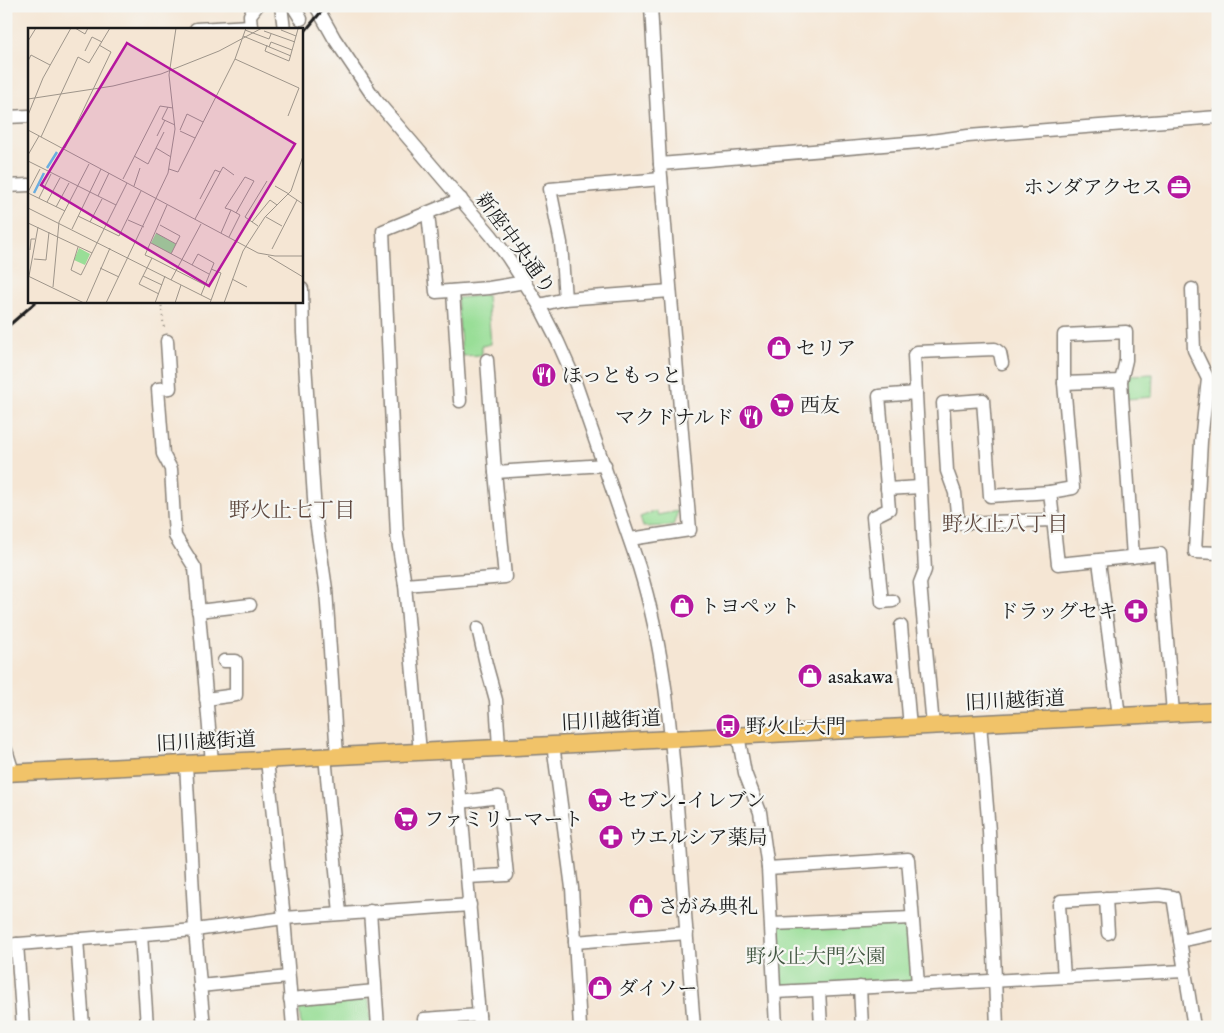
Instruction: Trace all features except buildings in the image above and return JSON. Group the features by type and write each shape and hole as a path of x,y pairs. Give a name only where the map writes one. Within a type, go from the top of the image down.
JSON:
{"main road":[{"name":"旧川越街道","path":"10,772 1218,711"}],"street":[{"path":"224,28 251,27 250,15 257,6"},
{"path":"281,6 284,28"},
{"path":"293,6 301,19"},
{"name":"新座中央通り","path":"316,6 334,38 375,99 507,256 539,305 573,376 630,539 649,598 656,628 667,696 694,1027"},
{"path":"630,539 690,530 661,179 651,6"},
{"path":"6,117 28,116"},
{"path":"660,164 921,142 968,136 1218,117"},
{"path":"565,299 561,244 550,189 661,179"},
{"path":"6,186 28,185"},
{"path":"420,752 405,585 397,535 383,231 460,199"},
{"path":"428,213 436,292 489,288 525,282"},
{"path":"302,289 303,333 315,504 326,588 331,756 340,913"},
{"path":"1192,289 1194,350 1208,379 1201,441 1195,552 1218,553"},
{"path":"452,291 460,401"},
{"path":"539,305 565,299 670,291"},
{"path":"1053,520 958,523 955,493 947,471 944,403 983,400 990,496 1050,492 1073,488 1064,383 1064,335 1126,332 1126,360 1121,381 1133,557"},
{"path":"168,341 170,388 158,389 163,454 170,469 175,536 195,568 212,762"},
{"path":"933,726 920,583 925,570 914,354 917,352 995,349 1000,354 1002,363"},
{"path":"405,585 505,577 487,360"},
{"path":"1064,383 1121,381"},
{"path":"893,601 882,602 873,517 889,509 878,396 916,393"},
{"path":"495,472 605,465"},
{"path":"887,489 920,487"},
{"path":"1050,492 1058,564 1160,554 1173,713"},
{"path":"1099,561 1119,716"},
{"path":"198,611 250,605"},
{"path":"901,626 910,727"},
{"path":"478,628 496,700 499,747"},
{"path":"206,699 236,695 236,661 224,661"},
{"path":"980,723 989,831 997,1027"},
{"path":"738,735 746,773 760,812 768,868 776,1027"},
{"path":"554,744 572,888 580,1027"},
{"path":"6,750 10,772"},
{"path":"424,1019 480,1021 456,750"},
{"path":"267,760 284,918 293,1027"},
{"path":"186,764 195,930 204,1027"},
{"path":"461,802 499,797 507,875 467,877"},
{"path":"768,868 908,859 918,984"},
{"path":"1064,977 1059,905 1061,901 1159,895 1173,897 1194,1027"},
{"path":"1106,898 1108,933"},
{"path":"22,1027 12,945 195,930 284,918 340,913 470,905"},
{"path":"370,911 378,1027"},
{"path":"772,924 912,918"},
{"path":"575,942 686,933"},
{"path":"1180,940 1218,933"},
{"path":"141,934 146,1027"},
{"path":"77,940 84,1027"},
{"path":"775,992 1184,971"},
{"path":"200,986 288,977"},
{"path":"860,987 862,1027"},
{"path":"819,990 821,1027"},
{"path":"290,998 375,991"}],"green space":[{"path":"487,295 491,344 482,346 482,355 462,356 457,298"},
{"path":"1153,374 1152,397 1127,399 1126,386 1128,375"},
{"path":"656,511 658,515 678,511 673,526 643,527 640,517"},
{"name":"野火止大門公園","path":"912,918 918,984 775,992 772,924"},
{"path":"367,999 369,1001 371,1027 301,1027 299,1007 302,1005"}],"railway":[{"path":"302,35 326,6"},
{"path":"6,328 36,302"}],"place":[{"name":"ホンダアクセス","path":"1179,187"},
{"name":"セリア","path":"779,348"},
{"name":"ほっともっと","path":"544,375"},
{"name":"西友","path":"782,405"},
{"name":"マクドナルド","path":"751,417"},
{"name":"トヨペット","path":"682,606"},
{"name":"ドラッグセキ","path":"1136,611"},
{"name":"asakawa","path":"810,676"},
{"name":"野火止大門","path":"728,726"},
{"name":"セブン-イレブン","path":"600,800"},
{"name":"ファミリーマート","path":"406,819"},
{"name":"ウエルシア薬局","path":"611,837"},
{"name":"さがみ典礼","path":"641,906"},
{"name":"ダイソー","path":"600,988"}],"district":[{"name":"野火止七丁目","path":"292,510"},
{"name":"野火止八丁目","path":"1005,524"}]}
